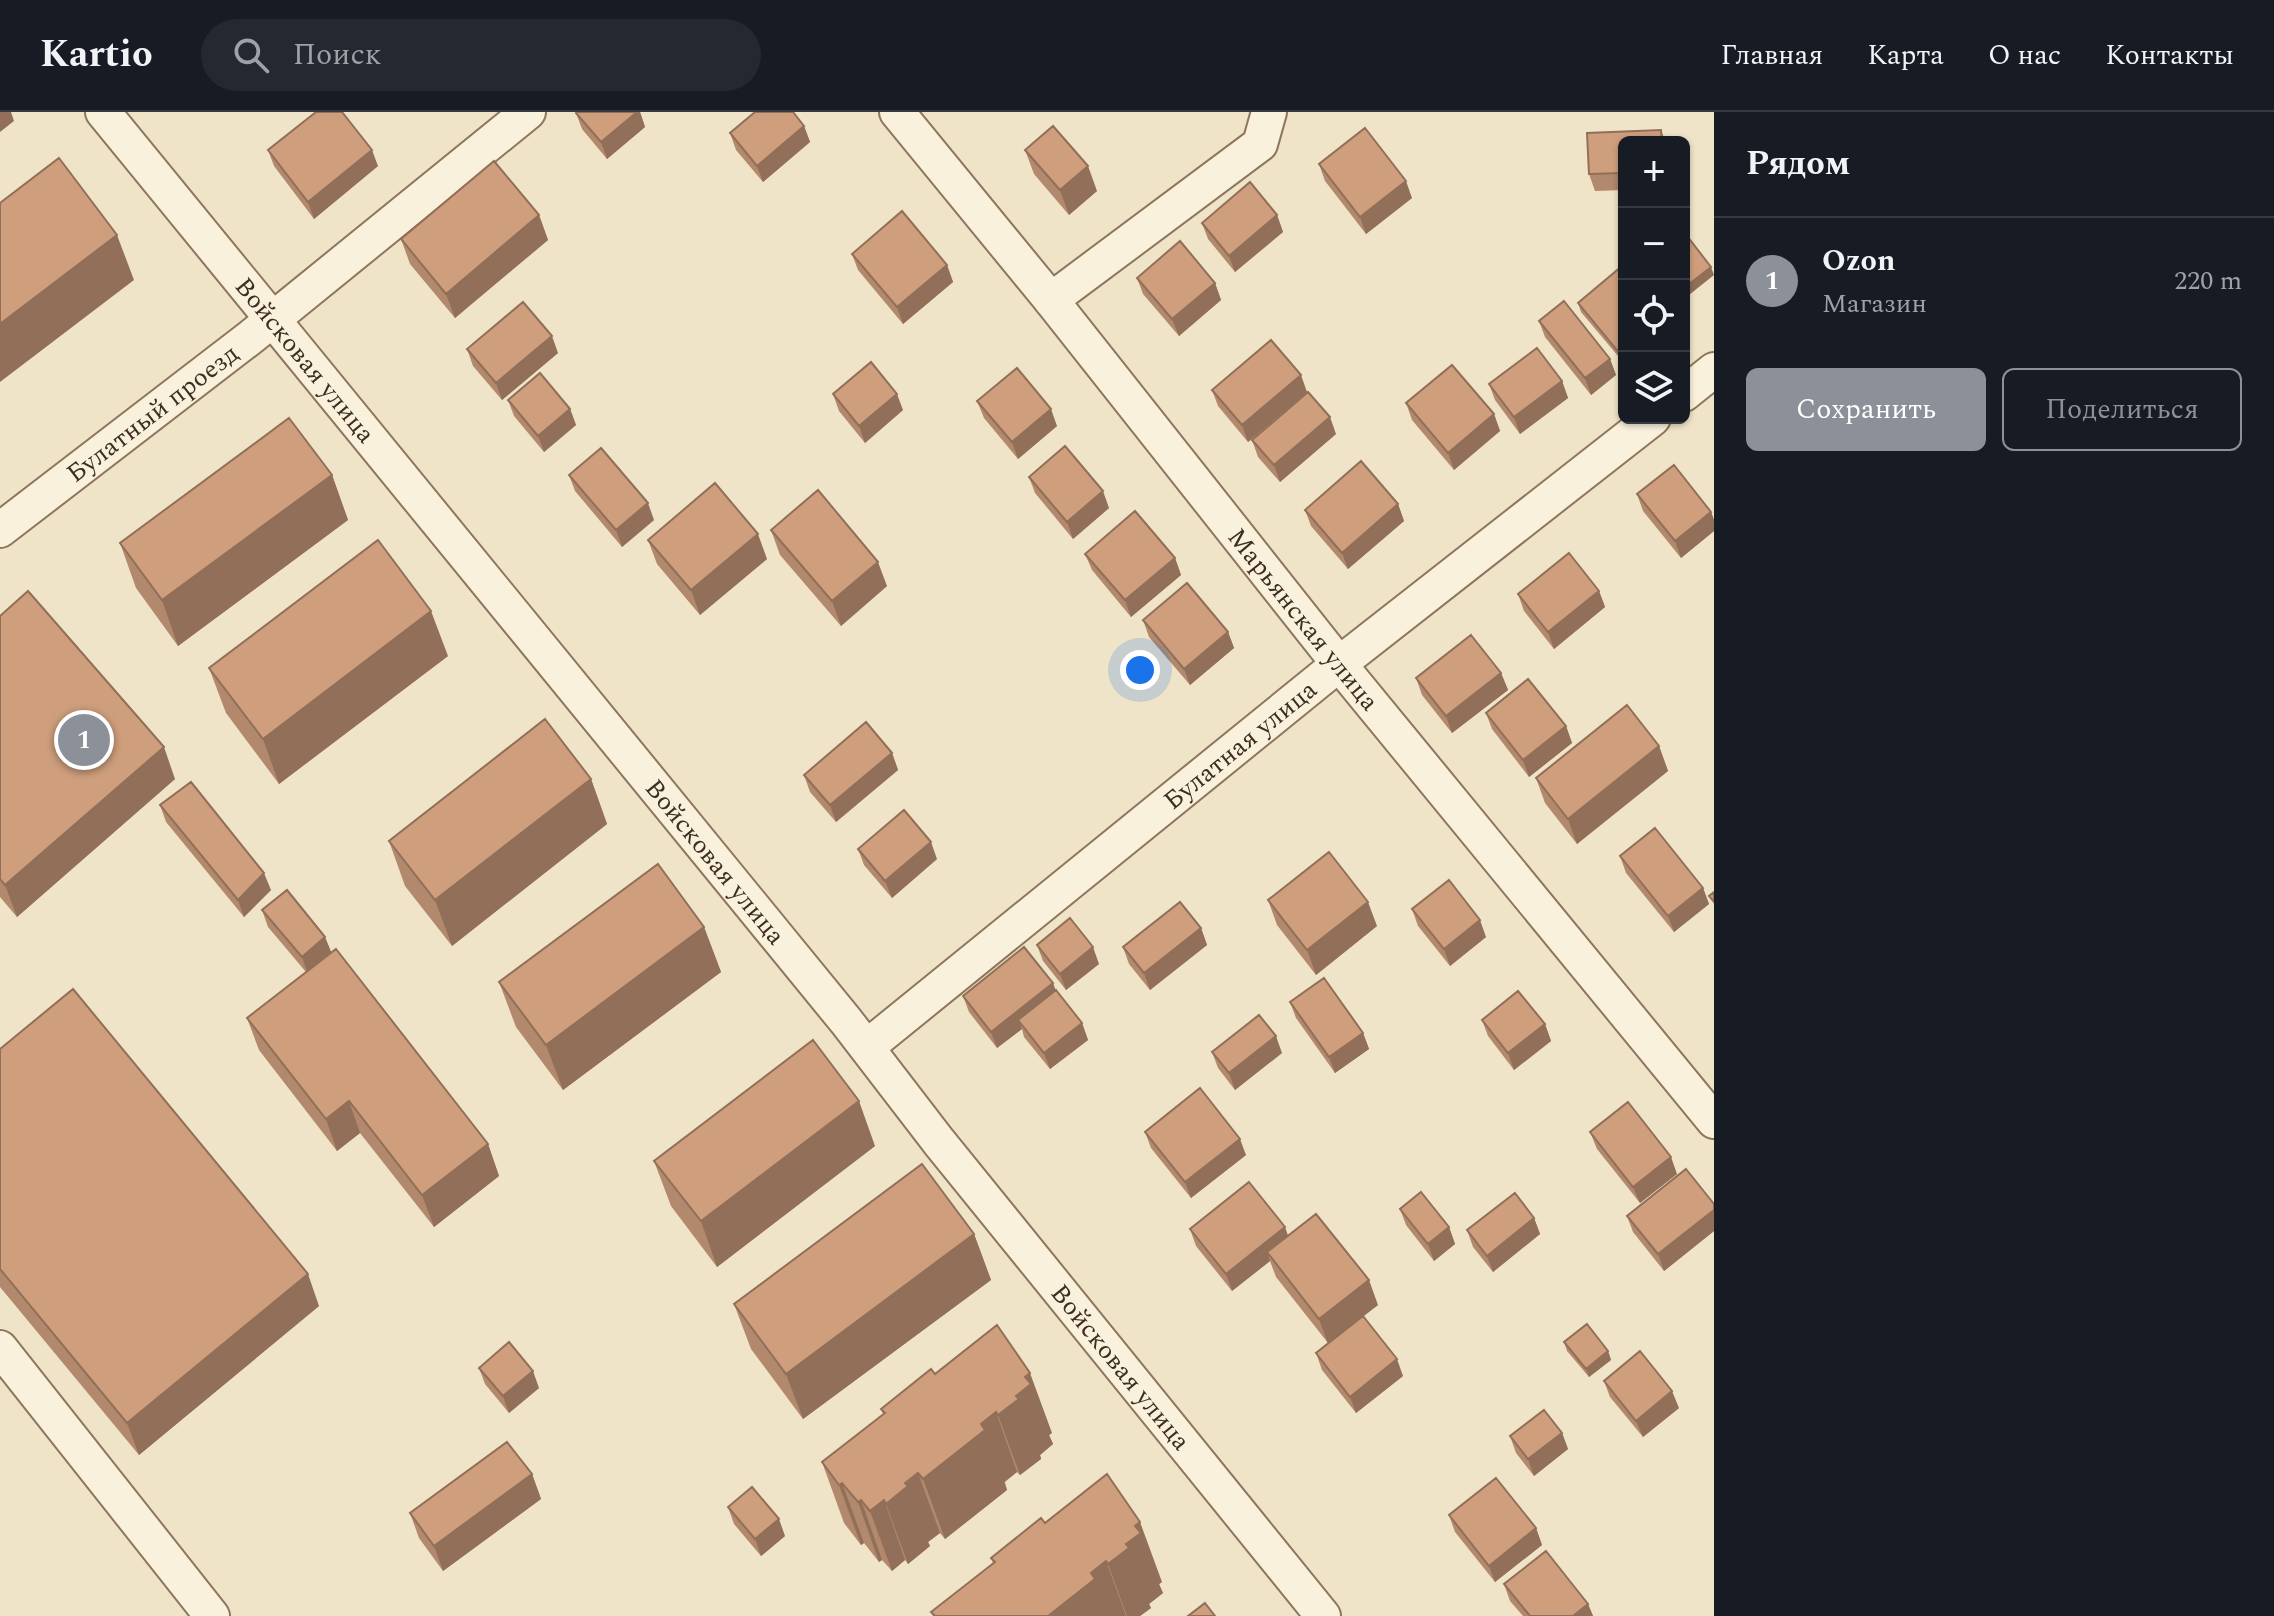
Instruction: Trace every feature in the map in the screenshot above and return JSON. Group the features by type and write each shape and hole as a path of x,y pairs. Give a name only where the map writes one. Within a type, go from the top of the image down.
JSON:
{"street":[{"name":"Войсковая улица","path":"103,112 867,1047 939,1142 1323,1616"},
{"name":"Булатный проезд","path":"0,530 272,321 528,112"},
{"name":"Марьянская улица","path":"897,112 1051,300 1339,664 1714,1121"},
{"path":"1051,300 1260,144 1269,112"},
{"path":"1690,389 1714,370"},
{"name":"Булатная улица","path":"867,1047 1339,664 1645,424"},
{"path":"0,1348 212,1616"}],"building":[{"path":"316,112 342,112 372,150 308,202 268,150"},
{"path":"577,112 637,112 601,142"},
{"path":"755,112 793,112 804,126 757,166 730,133"},
{"path":"1053,126 1088,166 1060,190 1025,150"},
{"path":"1365,128 1406,181 1360,217 1319,164"},
{"path":"1661,130 1662,136 1618,136 1618,173 1589,174 1587,133"},
{"path":"59,158 117,235 0,324 0,203"},
{"path":"494,161 539,215 446,294 401,239"},
{"path":"1250,182 1277,215 1229,256 1202,223"},
{"path":"902,211 947,265 897,307 852,254"},
{"path":"1690,240 1711,267 1690,283"},
{"path":"1180,241 1215,283 1172,319 1137,278"},
{"path":"1618,269 1618,352 1578,303"},
{"path":"1564,301 1610,359 1585,378 1539,321"},
{"path":"523,302 552,336 496,383 467,349"},
{"path":"1271,340 1301,375 1242,425 1212,390"},
{"path":"1537,348 1562,381 1514,417 1489,384"},
{"path":"871,362 897,394 859,426 833,394"},
{"path":"1452,365 1494,414 1448,453 1406,403"},
{"path":"1017,368 1051,409 1012,442 977,401"},
{"path":"540,373 570,409 538,436 508,400"},
{"path":"1308,392 1330,417 1274,465 1252,440"},
{"path":"289,418 332,475 162,600 120,543"},
{"path":"1065,446 1103,491 1067,522 1029,477"},
{"path":"601,448 648,503 616,530 569,475"},
{"path":"1361,461 1398,504 1342,553 1305,510"},
{"path":"1674,465 1711,512 1675,541 1637,494"},
{"path":"715,483 758,534 691,590 648,540"},
{"path":"818,490 878,562 832,601 771,530"},
{"path":"1135,511 1175,558 1125,600 1085,554"},
{"path":"378,540 431,611 263,739 209,668"},
{"path":"1569,553 1599,591 1548,632 1518,594"},
{"path":"1187,583 1228,632 1184,669 1143,620"},
{"path":"28,591 164,747 5,885 0,879 0,616"},
{"path":"1471,635 1501,673 1446,716 1416,678"},
{"path":"1528,679 1566,726 1523,760 1486,713"},
{"path":"1627,705 1659,746 1568,819 1536,778"},
{"path":"545,719 591,779 435,900 389,841"},
{"path":"866,722 892,753 830,805 804,775"},
{"path":"191,782 264,873 238,900 160,805"},
{"path":"904,810 931,842 885,881 858,849"},
{"path":"1655,828 1703,888 1668,916 1620,856"},
{"path":"1329,852 1368,902 1307,950 1268,900"},
{"path":"658,864 704,927 546,1045 499,982"},
{"path":"1449,880 1480,920 1444,949 1412,909"},
{"path":"287,890 325,937 302,957 262,910"},
{"path":"1180,902 1201,928 1144,973 1123,947"},
{"path":"1070,918 1093,947 1060,974 1037,945"},
{"path":"1024,947 1053,983 991,1032 963,996"},
{"path":"336,949 488,1144 422,1195 349,1101 326,1119 247,1018"},
{"path":"1324,978 1363,1033 1329,1057 1290,1002"},
{"path":"73,989 308,1274 127,1423 0,1269 0,1049"},
{"path":"1056,990 1082,1023 1044,1053 1018,1020"},
{"path":"1518,991 1545,1024 1508,1053 1482,1020"},
{"path":"1259,1015 1276,1036 1229,1073 1212,1052"},
{"path":"813,1040 859,1101 701,1221 654,1161"},
{"path":"1200,1088 1240,1139 1185,1182 1145,1132"},
{"path":"1628,1102 1671,1157 1633,1187 1590,1132"},
{"path":"922,1164 974,1234 786,1374 734,1304"},
{"path":"1686,1169 1714,1204 1714,1210 1658,1254 1627,1216"},
{"path":"1249,1182 1285,1227 1226,1274 1190,1229"},
{"path":"1421,1192 1449,1227 1428,1244 1400,1209"},
{"path":"1515,1193 1534,1218 1487,1256 1467,1230"},
{"path":"1316,1214 1369,1280 1319,1319 1267,1252"},
{"path":"1363,1316 1397,1359 1350,1397 1316,1353"},
{"path":"1587,1324 1608,1351 1586,1369 1564,1342"},
{"path":"997,1325 1030,1373 1025,1377 1031,1384 1016,1396 1019,1399 981,1424 985,1430 923,1479 918,1473 886,1504 884,1500 870,1511 842,1483 839,1485 822,1462 885,1413 881,1409 931,1369 935,1374"},
{"path":"509,1342 533,1371 503,1396 479,1368"},
{"path":"1640,1351 1672,1391 1636,1421 1604,1381"},
{"path":"1544,1410 1562,1433 1528,1459 1510,1436"},
{"path":"507,1442 532,1474 434,1546 410,1513"},
{"path":"1107,1474 1140,1522 1135,1526 1141,1533 1126,1544 1129,1548 1091,1573 1095,1579 1048,1616 935,1616 931,1612 995,1562 991,1558 1041,1518 1045,1523"},
{"path":"1496,1478 1536,1528 1489,1566 1449,1515"},
{"path":"752,1487 779,1519 755,1539 728,1507"},
{"path":"1546,1551 1588,1604 1573,1616 1530,1616 1504,1584"},
{"path":"1205,1603 1215,1616 1188,1616"}],"place":[{"name":"Ozon","path":"84,740"}]}
